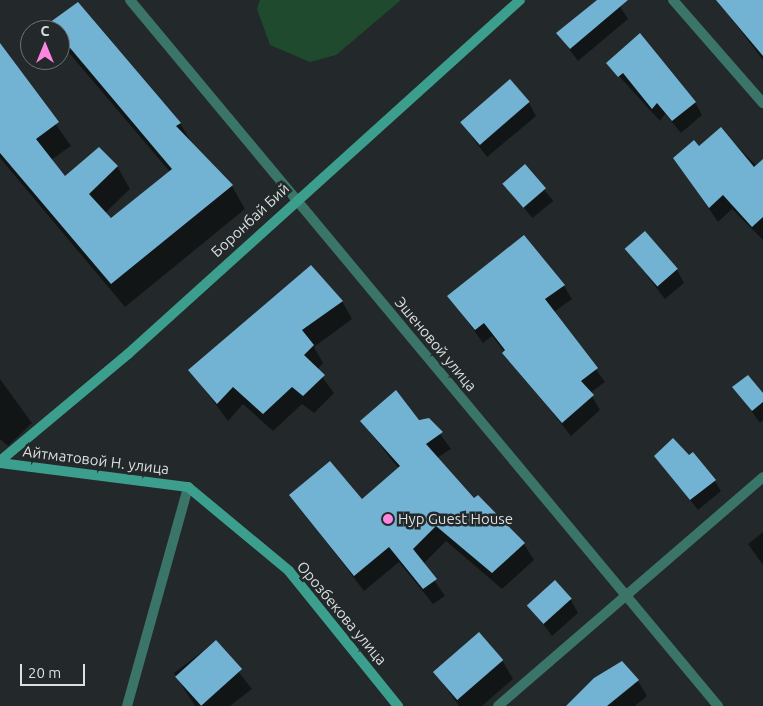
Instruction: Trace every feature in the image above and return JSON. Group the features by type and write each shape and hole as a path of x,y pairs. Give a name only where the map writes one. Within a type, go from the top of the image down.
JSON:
{"street":[{"name":"Эшеновой улица","path":"130,0 718,706"},
{"name":"Боронбай Бий","path":"0,462 128,354 295,198 520,0"},
{"path":"673,0 763,103"},
{"name":"Айтматовой Н. улица","path":"0,462 188,487"},
{"path":"498,706 763,478"},
{"path":"127,706 188,487"},
{"name":"Орозбекова улица","path":"188,487 288,571 398,706"}],"green space":[{"path":"260,0 401,0 336,55 310,62 270,45 257,9"}],"building":[{"path":"597,0 628,0 570,49 556,33"},
{"path":"716,0 763,0 763,56"},
{"path":"78,2 181,123 176,126 233,185 111,284 0,153 0,43 59,122 36,139 65,176 99,147 118,166 89,194 111,218 172,169 70,48 70,20 53,20"},
{"path":"640,33 696,102 672,121 657,103 652,109 623,73 618,77 606,63"},
{"path":"510,79 530,102 480,145 460,122"},
{"path":"721,127 754,167 763,159 763,217 752,227 723,195 709,208 673,158 694,140 699,146"},
{"path":"525,164 546,188 523,208 502,184"},
{"path":"645,231 678,269 657,286 625,249"},
{"path":"524,235 565,285 545,299 598,368 581,381 594,395 562,423 502,353 505,350 484,323 475,330 447,296"},
{"path":"311,265 343,301 302,330 314,345 304,355 325,375 303,396 292,387 263,414 233,387 217,404 188,370"},
{"path":"748,375 763,393 763,402 752,411 732,387"},
{"path":"396,390 419,420 429,418 443,432 426,444 474,498 478,495 525,543 492,573 436,526 413,549 437,579 423,589 389,547 354,576 289,495 330,461 362,499 400,466 360,421"},
{"path":"673,438 689,455 693,452 716,480 690,500 654,456"},
{"path":"555,580 572,599 543,624 527,605"},
{"path":"479,632 503,660 457,700 433,672"},
{"path":"216,640 242,669 201,706 175,677"},
{"path":"622,661 639,680 607,706 566,706 594,678"}],"place":[{"name":"Нур Guest House","path":"388,519"}]}
